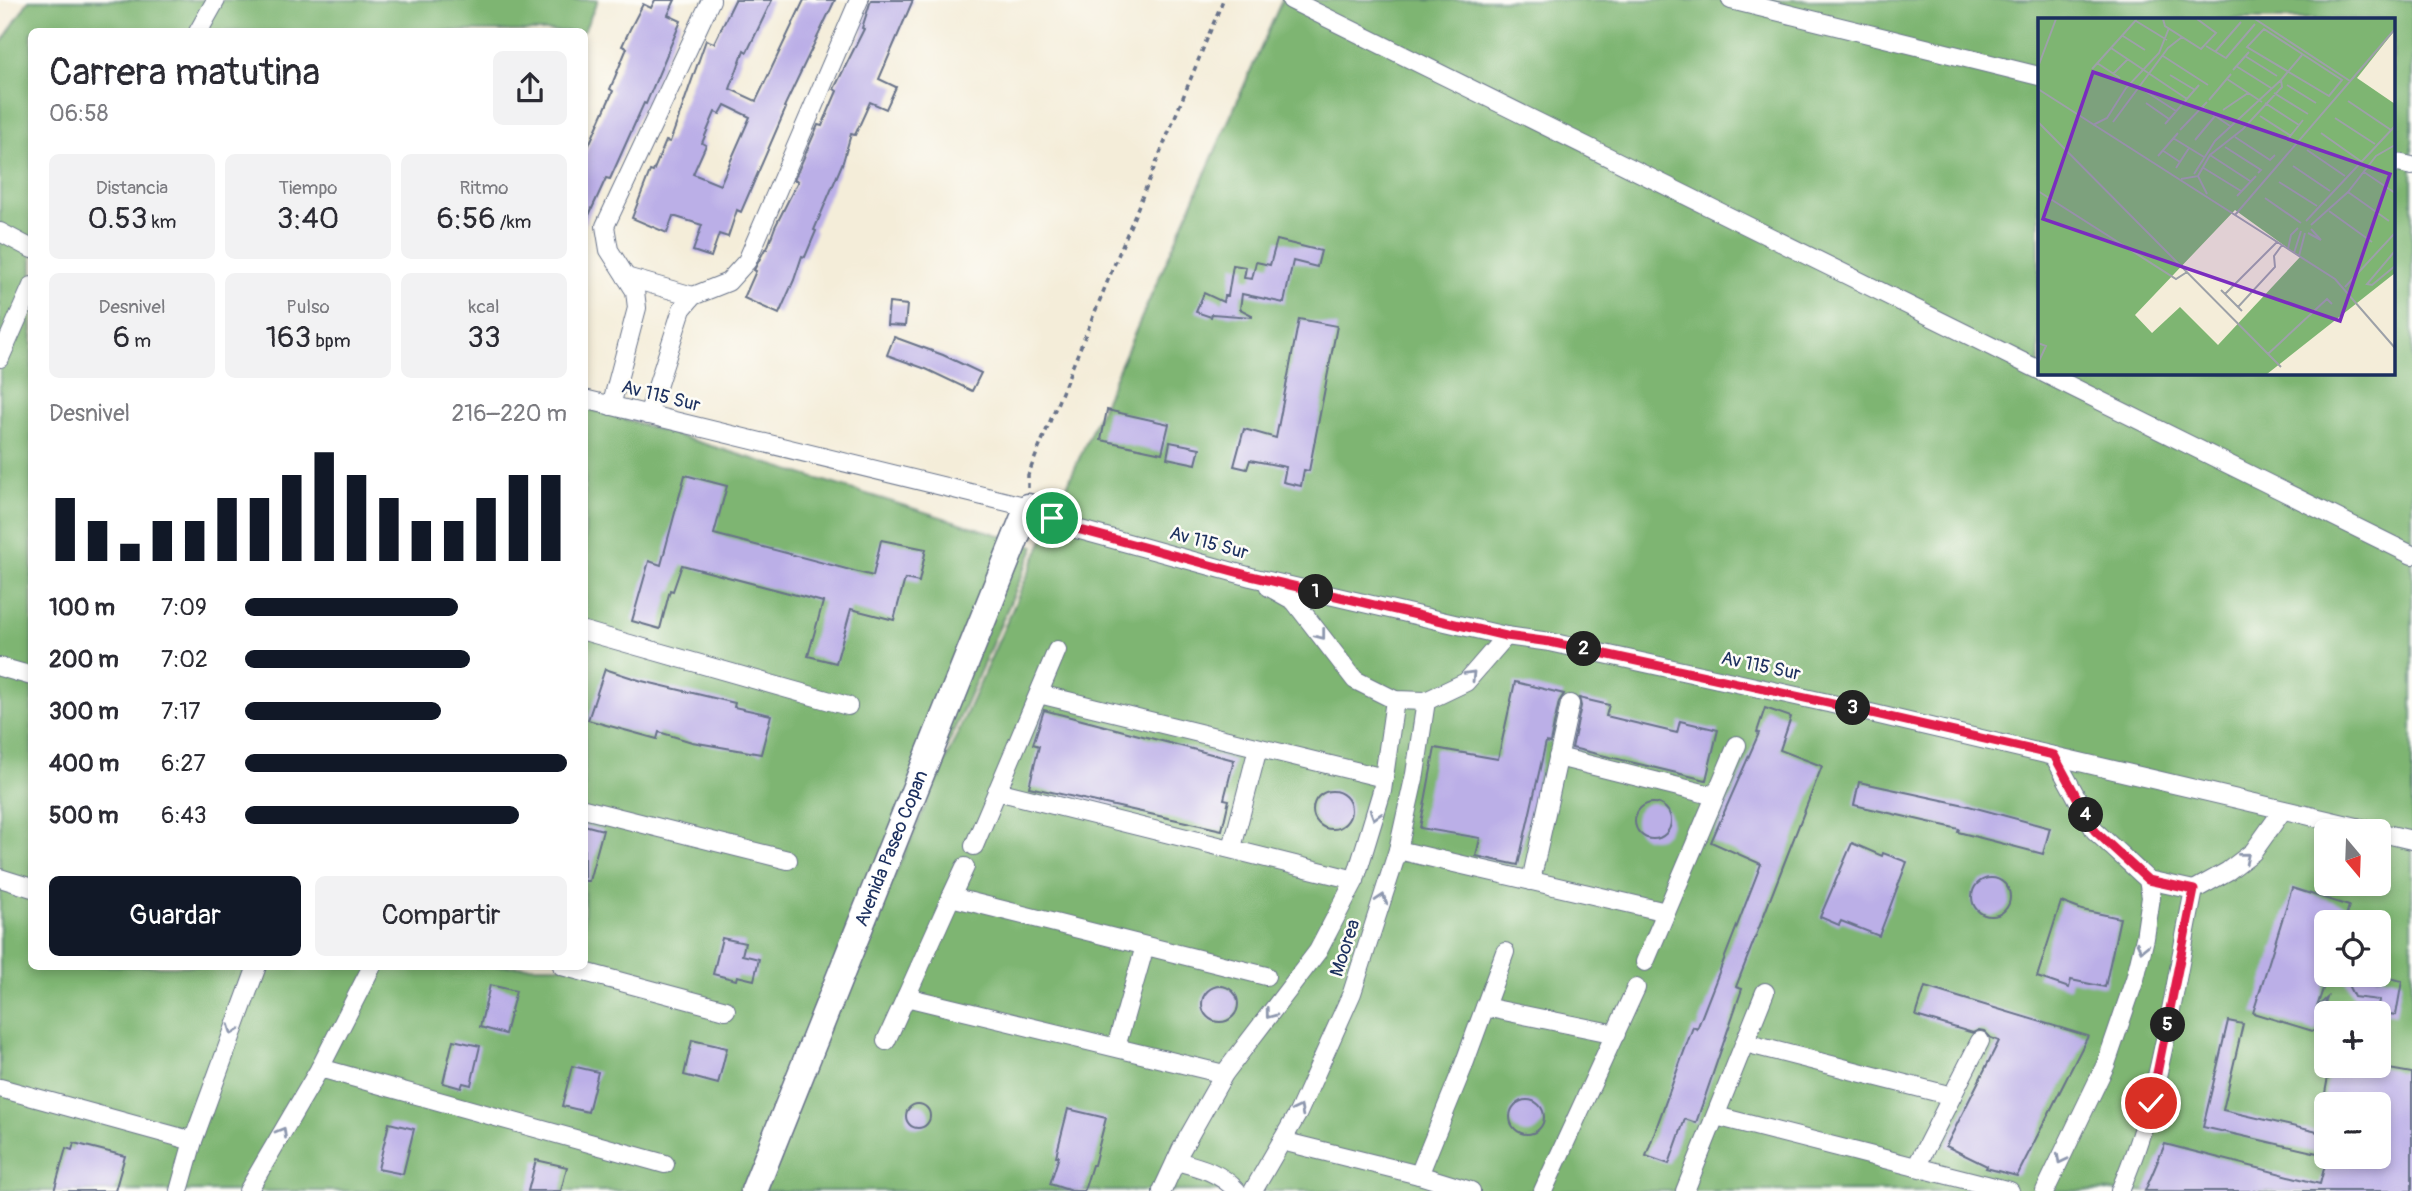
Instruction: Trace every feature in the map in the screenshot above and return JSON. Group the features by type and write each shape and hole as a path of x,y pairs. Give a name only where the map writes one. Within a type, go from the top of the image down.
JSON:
{"main road":[{"name":"Avenida Paseo Copan","path":"754,1191 1028,507"}],"street":[{"path":"200,28 216,0"},
{"path":"611,406 637,308 635,291 609,250 605,226 711,0"},
{"path":"648,415 682,309 693,296 727,282 747,261 859,0"},
{"path":"1292,0 2038,370"},
{"path":"1731,0 2038,76"},
{"path":"2394,162 2412,166"},
{"path":"0,232 28,247"},
{"path":"626,278 693,296"},
{"path":"0,358 28,295"},
{"path":"2046,374 2412,555"},
{"name":"Av 115 Sur","path":"588,400 1028,507 1073,528 1251,576 1506,636 1550,642 1828,703 2321,819"},
{"path":"1251,576 1294,601 1355,680 1395,699 1426,701 1466,682 1506,636"},
{"path":"588,632 848,706"},
{"path":"974,846 1057,650"},
{"path":"0,667 28,675"},
{"path":"1038,694 1258,748 1415,774"},
{"path":"1162,1191 1224,1074 1318,951 1355,880 1382,791 1395,699"},
{"name":"Moorea","path":"1253,1191 1298,1113 1353,993 1398,850 1415,774 1426,701"},
{"path":"1531,881 1570,704"},
{"path":"1645,962 1737,745"},
{"path":"1233,848 1258,748"},
{"path":"2054,755 2095,831 2148,880 2194,890 2228,871 2253,852 2283,810"},
{"path":"1559,757 1715,796"},
{"path":"997,791 1355,880"},
{"path":"588,810 788,860"},
{"name":"Av 115 Sur","path":"2391,835 2412,840"},
{"path":"1398,850 1666,912"},
{"path":"886,1041 965,867"},
{"path":"0,878 28,886"},
{"path":"2045,1191 2106,1064 2145,938 2151,897 2148,880"},
{"path":"2120,1191 2151,1103 2194,890"},
{"path":"951,897 1266,976"},
{"path":"1116,1047 1145,946"},
{"path":"1419,1175 1505,951"},
{"path":"179,1191 193,1141 256,970"},
{"path":"248,1191 320,1068 370,970"},
{"path":"577,970 726,1010"},
{"path":"1543,1191 1636,988"},
{"path":"1685,1191 1765,992"},
{"path":"906,997 1224,1074"},
{"path":"1485,1007 1616,1034"},
{"path":"1916,1167 1980,1041"},
{"path":"1745,1043 1952,1096"},
{"path":"320,1068 666,1164"},
{"path":"0,1088 193,1141"},
{"path":"1716,1116 2010,1191"},
{"path":"1282,1141 1419,1175 1471,1191"},
{"path":"1176,1161 1206,1168 1230,1183 1237,1191"}],"path":[{"path":"1028,507 1028,475 1223,0"}],"green space":[{"path":"29,0 598,0 585,28 28,28 28,970 588,970 588,408 1035,546 752,1191 0,1191 0,45"},
{"path":"1282,0 2412,0 2412,1191 755,1191"}],"building":[{"path":"655,0 675,0 668,15 681,21 646,104 644,103 610,179 606,178 588,217 588,147 613,91 610,89 627,48 622,46 643,4 651,8"},
{"path":"735,0 772,0 747,52 744,50 730,89 756,101 804,0 835,0 784,107 786,108 741,212 737,210 728,237 719,234 711,257 693,251 702,225 673,216 667,233 632,218 650,171 653,172 666,141 670,142 706,40 714,43","holes":["725,105 750,117 720,185 693,174 706,145 702,143 715,112 720,114"]},
{"path":"871,0 913,0 879,79 896,87 886,109 870,102 855,135 851,134 843,162 814,230 816,231 805,257 802,256 779,314 744,298 756,271 754,270 767,249 798,181 794,180 818,125 822,126 837,91 834,89 864,29 862,28"},
{"path":"1277,240 1321,251 1317,267 1293,261 1284,303 1242,294 1240,309 1252,317 1212,314 1211,317 1196,312 1204,293 1223,302 1224,296 1228,296 1233,265 1246,267 1244,278 1252,279 1256,262 1270,265"},
{"path":"889,303 907,305 905,326 887,325"},
{"path":"1299,319 1337,326 1309,471 1304,470 1301,486 1283,482 1286,467 1250,460 1247,469 1234,466 1244,429 1276,438"},
{"path":"894,337 943,355 981,373 972,391 926,369 887,355"},
{"path":"1107,410 1169,424 1162,453 1101,440"},
{"path":"1170,442 1200,448 1196,464 1167,458"},
{"path":"685,475 727,486 714,534 873,576 881,540 926,549 919,582 905,579 894,620 851,609 836,663 808,656 823,602 682,565 673,591 670,590 660,629 632,621 649,561 661,565"},
{"path":"605,669 642,681 735,703 734,707 771,715 761,754 692,742 659,732 657,739 588,720"},
{"path":"1515,682 1564,694 1559,702 1550,743 1546,742 1518,865 1476,856 1480,838 1420,828 1435,748 1498,759"},
{"path":"1579,698 1609,705 1606,716 1677,733 1680,721 1718,730 1706,780 1572,748 1581,706"},
{"path":"1765,708 1791,717 1780,750 1822,766 1736,987 1742,989 1696,1123 1685,1119 1669,1164 1646,1156 1693,1027 1697,1029 1761,864 1711,842 1759,733 1757,732"},
{"path":"1044,710 1234,760 1224,799 1229,800 1222,830 1029,787 1039,746 1033,744"},
{"path":"1859,782 1965,805 2050,828 2043,854 1958,832 1959,829 1854,805"},
{"path":"1332,791 1345,797 1351,810 1345,823 1332,829 1319,823 1313,810 1319,797"},
{"path":"1653,803 1666,808 1671,821 1666,834 1653,839 1640,834 1635,821 1640,808"},
{"path":"588,826 603,830 588,881"},
{"path":"1852,843 1882,856 1883,853 1907,862 1879,936 1841,921 1839,925 1820,917"},
{"path":"1991,878 2004,884 2010,897 2004,910 1991,916 1978,910 1972,897 1978,884"},
{"path":"2292,888 2349,906 2348,910 2314,910 2314,987 2324,987 2319,1001 2314,1001 2314,1031 2253,1013"},
{"path":"2061,902 2082,910 2120,918 2105,987 2071,980 2069,988 2037,977"},
{"path":"722,938 745,943 742,955 759,959 754,980 737,976 736,980 713,974"},
{"path":"2391,979 2402,981 2396,1015 2391,1014 2391,1001 2354,997 2349,987 2391,987"},
{"path":"490,985 516,991 505,1034 480,1027"},
{"path":"1220,986 1233,991 1238,1004 1233,1017 1220,1022 1207,1017 1202,1004 1207,991"},
{"path":"1925,987 2088,1036 2017,1176 1986,1168 1987,1166 1946,1146 1999,1041 1984,1031 1973,1033 1916,1016"},
{"path":"2228,1021 2243,1024 2223,1110 2314,1131 2314,1152 2203,1127"},
{"path":"453,1040 480,1046 471,1085 463,1083 461,1088 443,1083"},
{"path":"692,1040 727,1048 718,1084 684,1075"},
{"path":"572,1066 598,1072 588,1112 562,1106"},
{"path":"2391,1069 2412,1073 2412,1191 2145,1191 2165,1144 2320,1184 2324,1169 2391,1169 2391,1092 2325,1092 2328,1078 2391,1078"},
{"path":"1527,1100 1539,1105 1544,1117 1539,1129 1527,1134 1515,1129 1510,1117 1515,1105"},
{"path":"913,1104 923,1104 930,1111 930,1121 923,1128 913,1128 906,1121 906,1111"},
{"path":"1068,1109 1106,1118 1084,1191 1071,1191 1050,1184 1059,1156 1056,1156"},
{"path":"389,1123 414,1129 403,1174 378,1169"},
{"path":"74,1143 125,1156 115,1191 54,1191 66,1148 72,1150"},
{"path":"536,1160 567,1167 561,1191 528,1191"}],"route":[{"path":"1052,518 1073,528 1251,576 1506,636 1550,642 2054,755 2095,831 2148,880 2194,890 2165,1045 2151,1103"}]}
